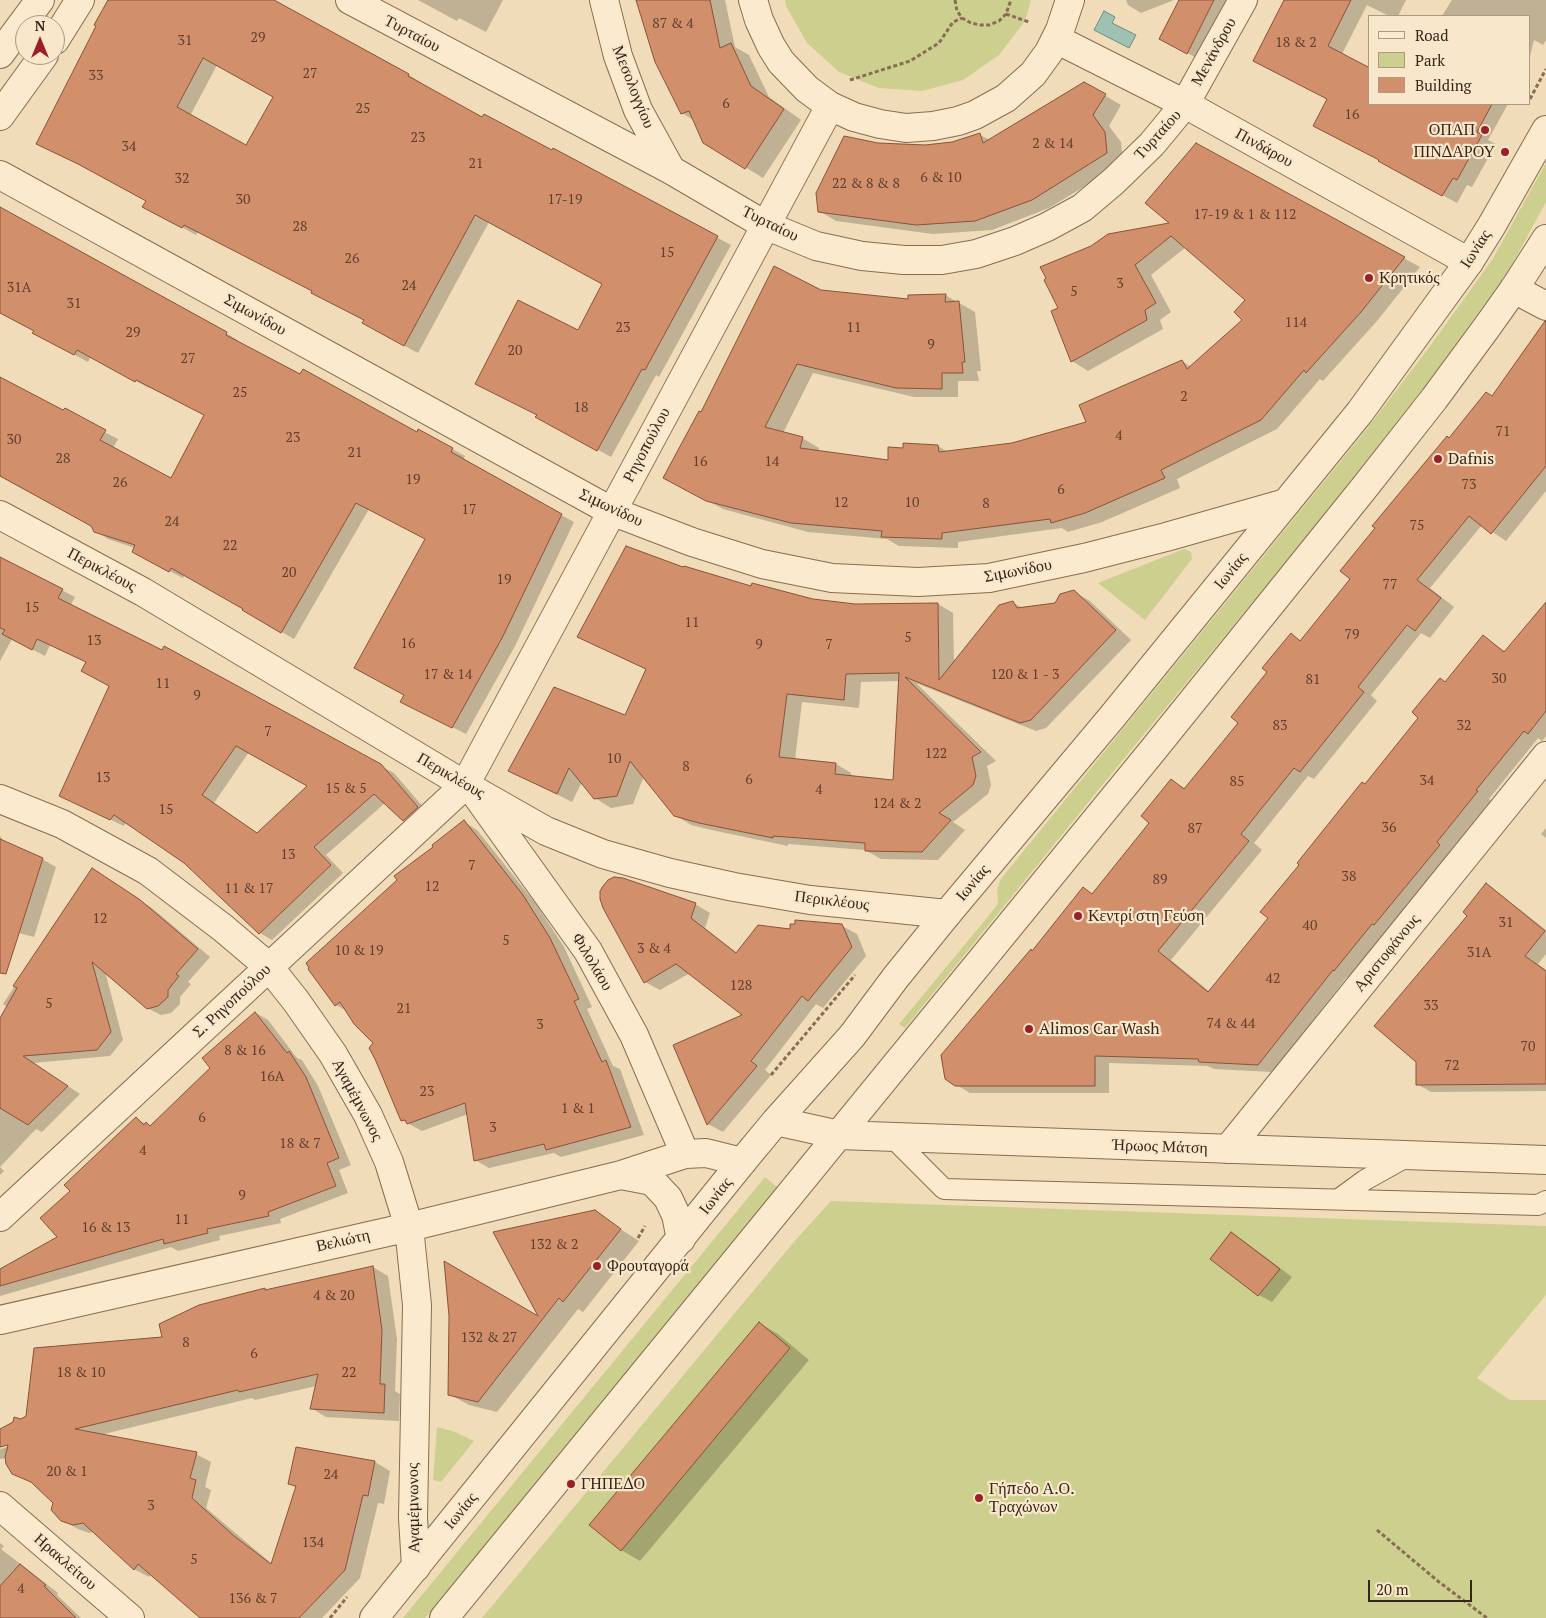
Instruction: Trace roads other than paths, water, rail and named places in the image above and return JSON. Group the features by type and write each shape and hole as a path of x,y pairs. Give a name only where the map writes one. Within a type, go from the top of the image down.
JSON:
{"street":[{"path":"0,54 8,29 40,0"},
{"path":"65,24 80,0"},
{"name":"Τυρταίου","path":"350,0 671,170 765,225 816,246 862,256 904,260 942,260 976,254 1015,241 1039,230 1082,208 1114,181 1152,144 1185,104"},
{"name":"Μεσολογγίου","path":"604,0 618,56 638,110 671,170"},
{"path":"754,0 766,38 781,62 807,90 830,106 862,120 897,127 933,126 958,121 991,107 1013,92 1044,60 1056,39 1070,0"},
{"name":"Μενάνδρου","path":"1185,104 1243,0"},
{"name":"Πινδάρου","path":"1056,39 1185,104 1469,262"},
{"path":"0,116 37,65"},
{"name":"Ρηγοπούλου","path":"467,786 612,511 830,106"},
{"name":"Ιωνίας","path":"374,1618 742,1162 852,1036 896,977 947,914 1112,718 1286,503 1298,491 1360,412 1469,262 1546,130"},
{"name":"Σιμωνίδου","path":"0,175 612,511 692,542 762,564 832,578 918,582 990,578 1166,537 1286,503"},
{"path":"444,1618 1364,488 1434,399 1514,289 1546,238"},
{"path":"1514,289 1546,306"},
{"name":"Περικλέους","path":"0,515 143,592 467,786 546,831 603,854 670,874 810,900 947,914"},
{"name":"Αριστοφάνους","path":"1228,1149 1546,756"},
{"name":"Σ. Ρηγοπούλου","path":"0,1217 269,966 467,786"},
{"name":"Φιλολάου","path":"467,786 588,951 634,1035 685,1154"},
{"name":"Αγαμέμνωνος","path":"0,799 62,824 148,871 269,966 333,1054 368,1115 389,1162 409,1226 417,1305 413,1508 416,1567"},
{"name":"Ήρωος Μάτση","path":"776,1121 839,1135 1546,1160"},
{"name":"Βελιώτη","path":"0,1320 409,1226 621,1174 685,1154 706,1153 742,1162"},
{"path":"621,1174 652,1181 668,1198 676,1215 681,1239"},
{"name":"Ηρακλείτου","path":"0,1506 130,1618"}],"lane":[{"path":"892,1137 944,1189 1538,1204 1546,1201"},
{"path":"1339,1199 1365,1180 1410,1155"}],"place":[{"name":"ΟΠΑΠ","path":"1485,130"},
{"name":"ΠΙΝΔΑΡΟΥ","path":"1505,152"},
{"name":"Κρητικός","path":"1369,278"},
{"name":"Dafnis","path":"1438,459"},
{"name":"Κεντρί στη Γεύση","path":"1078,916"},
{"name":"Alimos Car Wash","path":"1029,1029"},
{"name":"Φρουταγορά","path":"597,1266"},
{"name":"ΓΗΠΕΔΟ","path":"571,1484"},
{"name":"Γήπεδο Α.Ο. Τραχώνων","path":"979,1498"}]}
